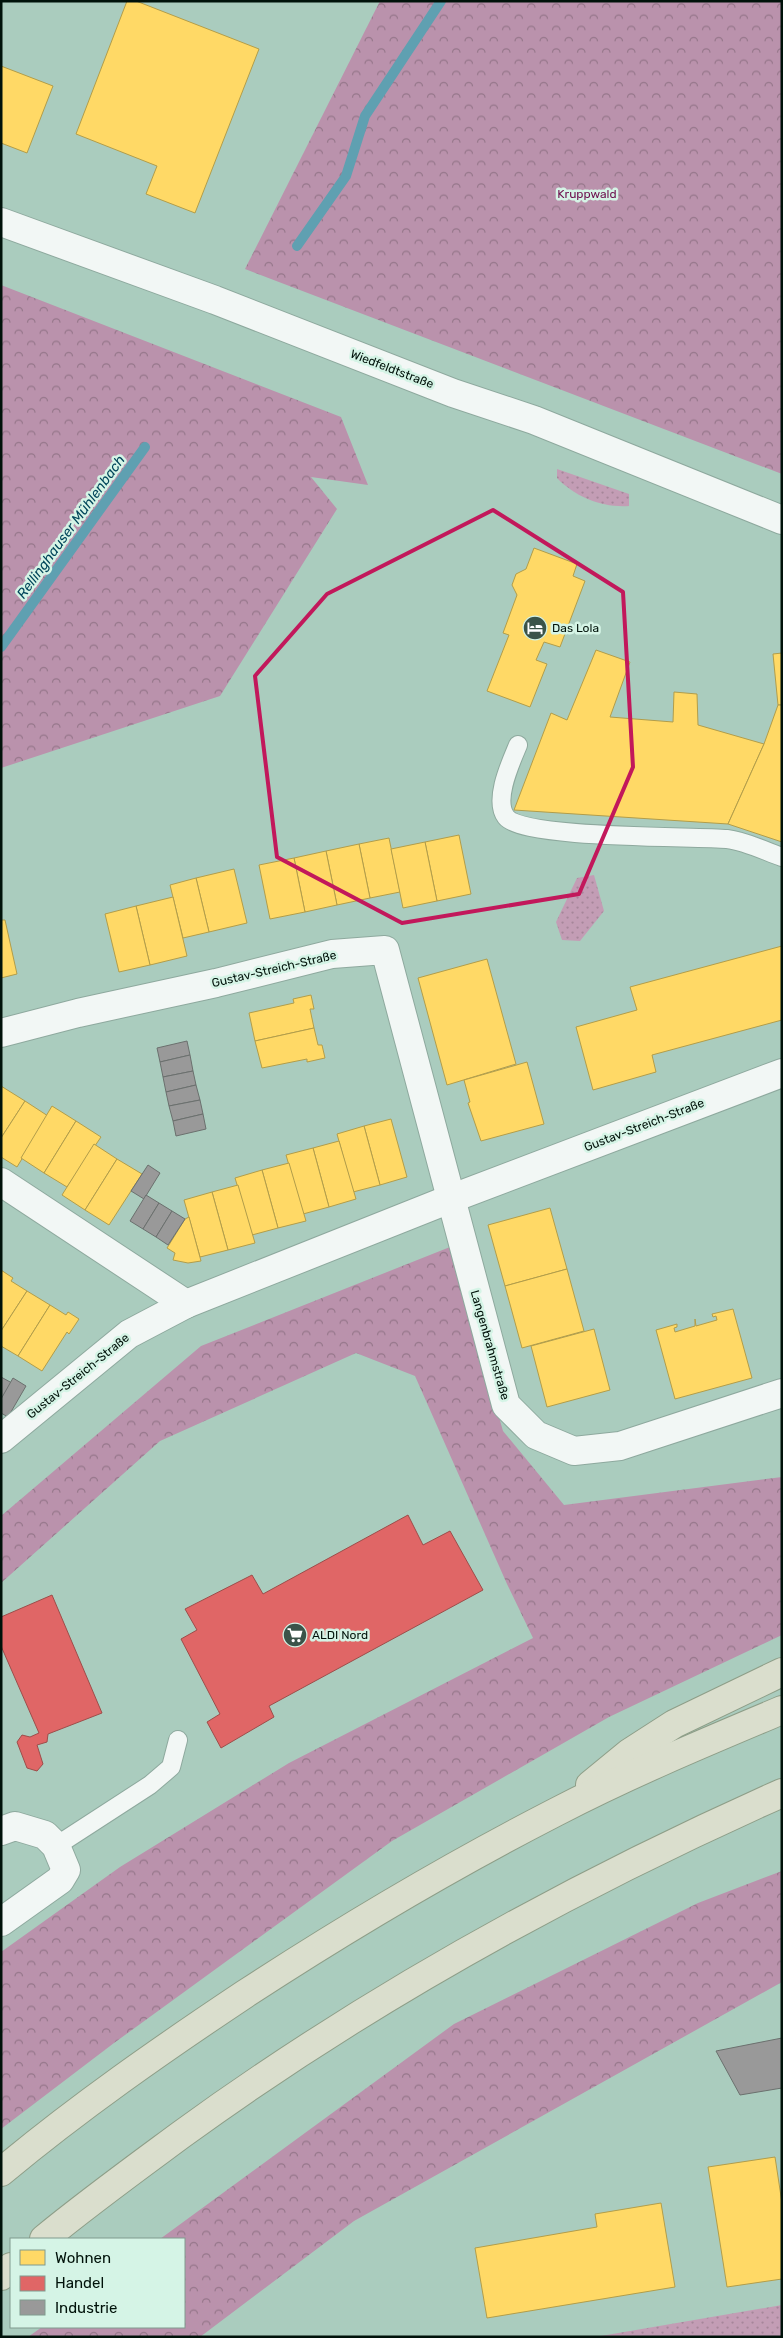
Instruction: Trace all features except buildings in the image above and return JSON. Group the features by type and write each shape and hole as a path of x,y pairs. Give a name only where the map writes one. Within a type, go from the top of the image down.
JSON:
{"highway":[{"path":"558,1811 629,1753 674,1724 782,1672"},
{"path":"1,2172 88,2103 172,2042 323,1943 408,1893 558,1811 782,1710"},
{"path":"45,2238 125,2175 213,2111 296,2054 375,2004 459,1955 623,1867 782,1793"}],"street":[{"name":"Wiedfeldtstraße","path":"1,222 221,302 453,393 534,420 782,520"},
{"name":"Gustav-Streich-Straße","path":"1,1033 78,1013 216,983 332,954 385,950 450,1199"},
{"name":"Gustav-Streich-Straße","path":"1,1439 128,1334 186,1304 450,1199 782,1073"},
{"path":"1,1182 186,1304"},
{"name":"Langenbrahmstraße","path":"450,1199 506,1405 536,1435 574,1451 620,1446 782,1393"},
{"path":"1,1831 15,1826 34,1830 45,1835 56,1846 66,1870 60,1880 7,1913"}],"lane":[{"path":"518,745 502,785 502,812 507,820 522,826 593,835 729,840 782,856"},
{"path":"56,1846 150,1785 171,1767 178,1740"}],"highlighted area":[{"path":"493,510 623,592 633,767 579,894 402,923 277,857 255,676 327,594"}],"shaded area":[{"path":"557,469 629,494 629,506 609,505 581,496 557,478"},
{"path":"594,875 604,911 580,941 562,940 556,922 577,878"},
{"path":"782,2305 782,2337 595,2337"}],"green space":[{"name":"Kruppwald","path":"380,1 782,1 782,474 245,269"},
{"path":"1,285 341,417 368,485 311,477 337,509 220,696 1,768"},
{"path":"450,1247 503,1431 564,1505 782,1477 782,1635 609,1717 392,1841 114,2043 1,2129 1,1952 120,1867 289,1763 533,1638 507,1584 415,1376 356,1353 160,1441 1,1583 1,1516 201,1346"},
{"path":"782,1871 782,1982 354,2221 200,2337 28,2337 41,2328 185,2328 185,2238 161,2238 454,2024 698,1903"}],"waterway":[{"name":"Rellinghauser Mühlenbach","path":"297,246 346,176 365,116 441,1"},
{"name":"Rellinghauser Mühlenbach","path":"1,647 145,447"}],"place":[{"name":"Das Lola","path":"535,628"},
{"name":"ALDI Nord","path":"295,1635"}]}
